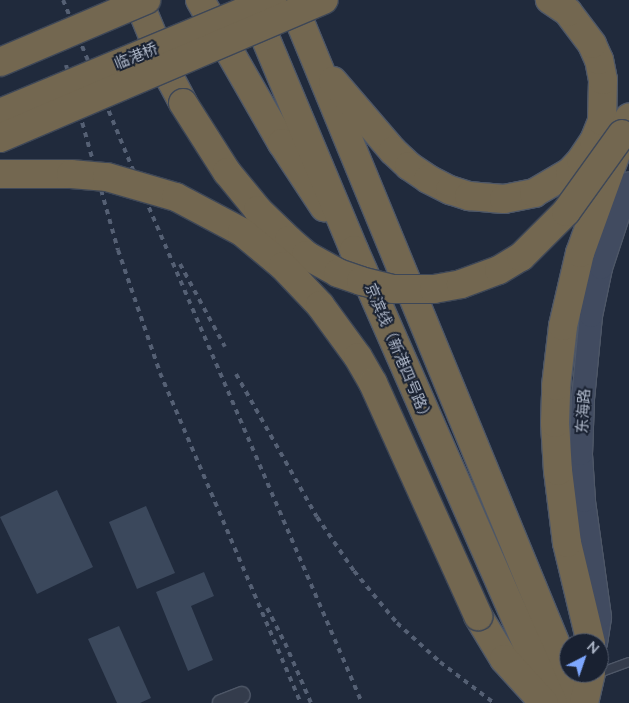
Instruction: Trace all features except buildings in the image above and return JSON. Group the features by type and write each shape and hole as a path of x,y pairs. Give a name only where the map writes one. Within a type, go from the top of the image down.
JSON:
{"highway":[{"path":"0,44 97,0"},
{"path":"138,0 167,72 183,103 227,172 258,210 306,255 338,272 361,281 393,289 434,289 461,284 499,270 521,257 566,212 618,125"},
{"path":"0,62 146,0"},
{"path":"200,0 302,176 354,250"},
{"name":"京滨线（新港四号路）","path":"249,0 354,250 553,703"},
{"name":"临港桥","path":"0,113 272,0"},
{"path":"290,0 580,703"},
{"path":"0,138 324,0"},
{"path":"550,0 568,12 592,44 599,60 603,80 618,125 571,287 559,353 555,423 567,543 588,633"},
{"path":"316,61 409,166 450,190 469,196 517,198 534,193 554,182 581,160 594,141 618,125"},
{"path":"0,174 61,173 107,178 176,197 242,232 283,266 320,305 358,357 373,383 478,616 504,659 544,703"},
{"path":"584,703 591,683"}],"street":[{"name":"东海路","path":"598,633 600,617 584,501 581,454 583,399 591,316 601,268 629,183"},
{"path":"221,703 242,695 227,703"}],"lane":[{"path":"609,668 629,662"}],"railway":[{"path":"63,0 141,189 362,703"},
{"path":"66,65 118,250 160,373 301,703"},
{"path":"180,264 225,347"},
{"path":"236,374 317,517 354,571 397,623 440,662 494,703"},
{"path":"267,608 285,643 311,703"}]}
